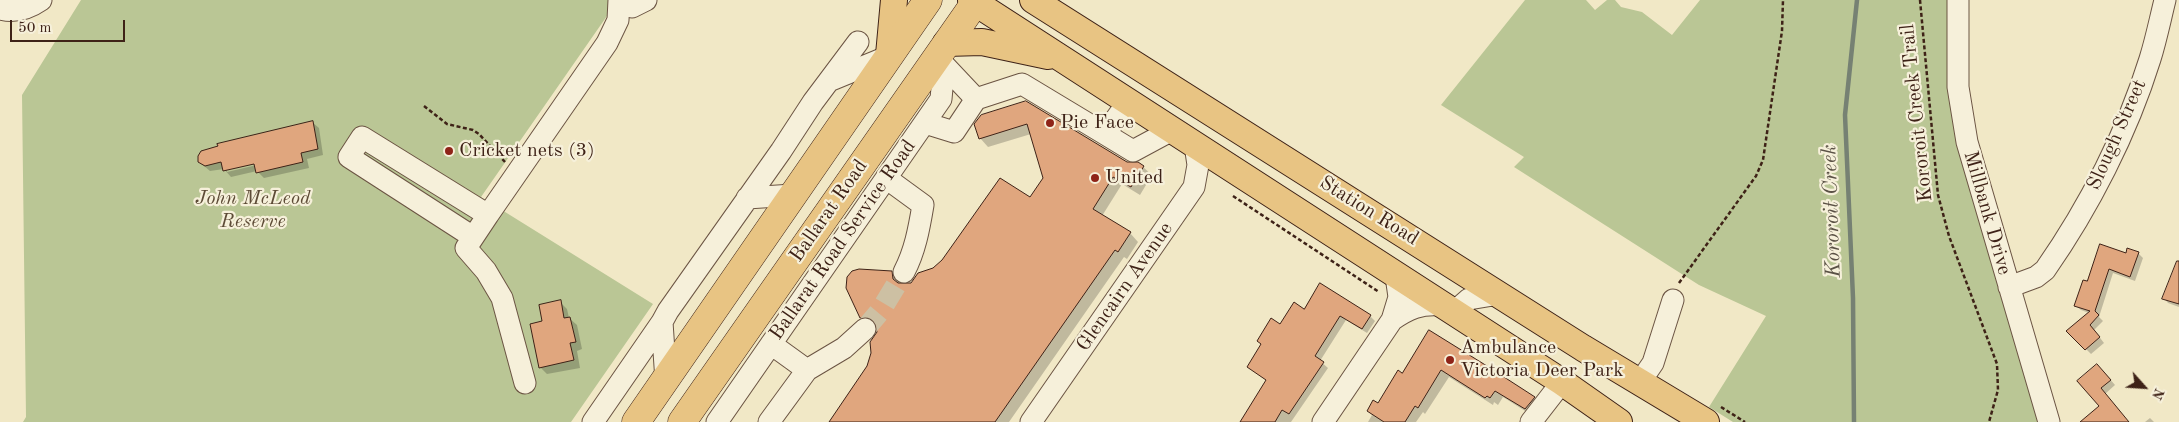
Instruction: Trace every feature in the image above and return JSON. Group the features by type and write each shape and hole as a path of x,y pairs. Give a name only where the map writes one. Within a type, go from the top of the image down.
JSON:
{"highway":[{"name":"Ballarat Road","path":"636,422 928,0"},
{"name":"Ballarat Road","path":"682,422 943,52 975,1"}],"main road":[{"path":"888,56 894,0"},
{"name":"Station Road","path":"1033,0 1583,348 1706,422"},
{"name":"Station Road","path":"975,1 1562,382 1619,422"},
{"path":"943,52 982,42 1064,60"},
{"path":"1562,382 1583,348"}],"street":[{"path":"0,9 10,12 30,7 40,0"},
{"name":"Millbank Drive","path":"1958,0 1957,60 1961,114 1966,142 2048,422"},
{"name":"Slough Street","path":"2007,280 2049,261 2078,217 2121,136 2150,58 2165,0"},
{"path":"525,383 502,298 486,271 466,248 607,43 628,1"},
{"path":"593,422 813,102 831,81 858,42"},
{"path":"943,52 976,98"},
{"name":"Ballarat Road Service Road","path":"717,422 941,99 943,52"},
{"path":"831,81 888,56"},
{"path":"925,123 954,132 976,98 1022,84 1133,151 1172,130"},
{"path":"1104,134 1128,102"},
{"path":"473,237 349,157 362,137 488,215"},
{"name":"Glencairn Avenue","path":"1031,422 1194,187 1198,176 1195,145"},
{"path":"886,178 923,205 919,232 911,258 904,272"},
{"path":"747,198 792,195"},
{"path":"1323,422 1392,320 1399,297 1396,276"},
{"path":"1392,320 1414,307 1427,304 1447,309 1469,300 1500,294"},
{"path":"1640,382 1652,363 1673,300"},
{"path":"662,322 666,381"},
{"path":"769,422 807,370 844,348 865,329"},
{"path":"771,344 807,370"},
{"path":"1531,422 1562,382"}],"path":[{"path":"1673,300 1683,275 1756,176 1763,160 1782,31 1783,0"},
{"name":"Kororoit Creek Trail","path":"1920,0 1938,195 1949,236 1997,364 1998,390 1990,422"},
{"path":"424,106 447,124 473,130 479,134 492,150 518,172"}],"green space":[{"name":"John McLeod Reserve","path":"81,0 611,0 616,3 481,197 653,304 571,422 23,422 26,417 22,95"},
{"path":"1525,0 1586,0 1595,10 1607,0 1615,0 1621,7 1642,12 1672,35 1700,0 1950,0 1953,116 2040,422 1733,422 1709,407 1766,316 1699,285 1514,167 1524,157 1441,105"}],"building":[{"path":"1026,101 1127,162 1138,162 1144,166 1131,187 1113,177 1093,209 1131,232 1118,252 1115,250 995,422 829,422 867,366 871,353 870,342 877,332 874,320 868,317 860,318 846,288 847,277 852,271 859,269 892,271 893,279 898,283 911,283 918,273 933,268 942,260 1000,178 1030,197 1043,178 1027,124 979,139 974,124 981,115"},
{"path":"313,121 318,149 301,153 303,162 256,173 254,164 223,171 221,162 205,166 198,162 198,156 201,151 218,146 217,144"},
{"path":"2100,244 2126,253 2127,248 2139,252 2130,277 2109,269 2095,311 2099,315 2090,325 2100,337 2085,350 2066,331 2090,311 2074,306 2083,280 2087,281"},
{"path":"2177,261 2179,261 2179,304 2162,299"},
{"path":"1320,283 1371,315 1362,329 1340,316 1315,356 1324,362 1289,414 1282,410 1275,422 1240,422 1266,380 1247,367 1261,344 1257,341 1271,318 1280,324 1294,302 1304,309"},
{"path":"561,300 564,318 570,317 576,342 570,343 574,360 539,368 530,324 542,321 539,305"},
{"path":"1429,330 1535,397 1525,409 1495,391 1490,398 1487,396 1485,398 1441,370 1418,408 1415,406 1405,422 1384,422 1367,411 1373,400 1378,403 1398,370 1402,373"},
{"path":"2097,364 2111,380 2101,388 2129,422 2080,422 2099,406 2077,381"}],"waterway":[{"name":"Kororoit Creek","path":"1854,422 1853,298 1845,115 1857,0"}],"tunnel":[{"path":"865,329 881,310 904,272"}],"place":[{"name":"Pie Face","path":"1050,123"},
{"name":"Cricket nets (3)","path":"449,151"},
{"name":"United","path":"1095,178"},
{"name":"Ambulance Victoria Deer Park","path":"1450,360"}]}
